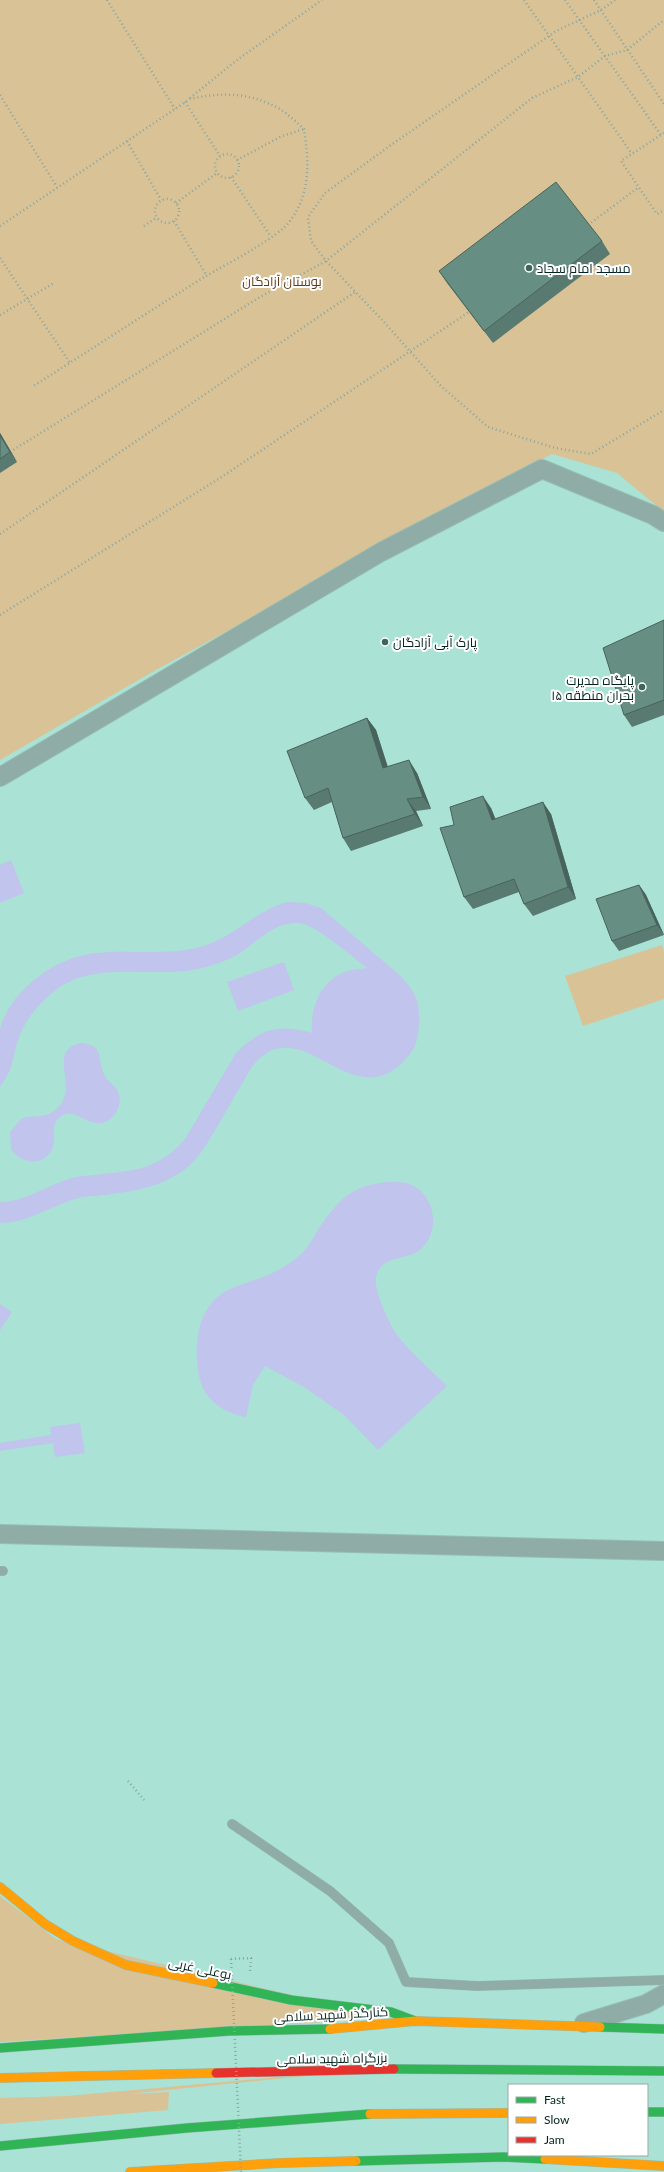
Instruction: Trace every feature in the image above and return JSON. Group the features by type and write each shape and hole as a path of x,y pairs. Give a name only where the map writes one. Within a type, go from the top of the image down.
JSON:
{"main road":[{"name":"بوعلی غربی","path":"0,1887 29,1912 72,1941 126,1965 290,2000 391,2012 415,2021"},
{"name":"کنارگذر شهید سلامی","path":"0,2048 228,2031 351,2028 415,2021 578,2025 664,2029"},
{"name":"بزرگراه شهید سلامی","path":"0,2078 407,2069 664,2071"},
{"path":"648,2112 664,2112"},
{"path":"0,2146 187,2128 368,2114 508,2113"},
{"path":"130,2172 280,2163 503,2157 664,2166"}],"street":[{"path":"0,777 381,552 542,469 653,514 664,522"},
{"path":"0,1534 664,1551"},
{"path":"578,2025 646,2004 664,1994"}],"lane":[{"path":"232,1824 330,1892 389,1943 406,1982 477,1986 664,1980"}],"path":[{"path":"107,0 175,108"},
{"path":"184,103 237,60 322,0"},
{"path":"524,0 632,154"},
{"path":"565,0 661,135"},
{"path":"594,0 664,104"},
{"path":"615,0 600,10 549,36 391,145 325,193 308,217 311,241 326,262 440,385 488,427 555,448 591,454 664,410"},
{"path":"4,456 247,305 326,262 532,98 578,77 605,56 627,50 664,20"},
{"path":"0,226 190,99 217,93 248,96 280,109 304,128 308,160 304,198 289,223 271,237 32,387"},
{"path":"0,95 57,187"},
{"path":"184,103 220,156"},
{"path":"237,160 282,136 304,128"},
{"path":"664,133 621,161 657,214 664,210"},
{"path":"126,141 161,200"},
{"path":"227,154 237,160 237,172 231,177 223,177 217,172 216,162 220,156 227,154"},
{"path":"176,203 217,172"},
{"path":"231,177 271,237"},
{"path":"588,224 639,187"},
{"path":"169,199 176,203 179,215 174,221 166,224 156,218 154,210 161,200 169,199"},
{"path":"144,226 156,218"},
{"path":"174,221 207,276"},
{"path":"0,258 70,363"},
{"path":"0,315 54,283"},
{"path":"0,534 355,292"},
{"path":"0,614 220,478 469,312"},
{"path":"128,1781 144,1800"},
{"path":"241,2172 231,1959 251,1958"}],"green space":[{"name":"بوستان آزادگان","path":"0,0 664,0 664,512 617,473 552,454 154,671 0,760"},
{"path":"662,945 664,952 664,999 583,1026 565,976"},
{"path":"0,1896 56,1939 388,2018 0,2042"},
{"path":"425,2064 128,2094 169,2092 168,2110 0,2124 0,2098 67,2096"}],"water":[{"path":"11,860 24,893 0,903 0,865"},
{"path":"288,902 305,903 321,908 401,977 413,992 419,1009 418,1033 416,1043 406,1059 401,1064 382,1075 364,1077 346,1072 312,1055 295,1049 278,1049 261,1057 250,1069 202,1151 193,1162 171,1178 159,1184 133,1191 79,1198 65,1202 29,1218 0,1223 0,1202 26,1197 72,1178 133,1170 155,1163 165,1157 185,1139 236,1053 254,1038 271,1030 290,1029 312,1033 313,1013 320,994 326,985 342,973 367,968 325,935 315,929 300,923 291,923 282,925 267,933 237,955 206,967 188,971 169,972 109,972 72,980 56,990 38,1006 24,1025 18,1040 12,1064 0,1087 0,1029 6,1014 14,1001 25,988 52,968 82,955 110,952 162,952 187,950 200,947 223,937 265,911"},
{"path":"284,962 294,990 238,1011 227,982"},
{"path":"80,1043 94,1046 99,1054 102,1070 105,1076 118,1091 120,1101 115,1115 107,1121 99,1123 92,1122 73,1114 61,1116 55,1123 54,1144 49,1154 39,1161 33,1162 21,1158 11,1149 10,1132 21,1119 46,1115 54,1111 62,1102 66,1093 64,1063 65,1054 70,1048"},
{"path":"391,1182 407,1183 425,1195 430,1203 432,1213 432,1232 422,1248 410,1255 390,1261 379,1269 376,1277 377,1290 387,1316 403,1343 447,1386 378,1450 344,1415 304,1387 265,1366 253,1385 246,1417 222,1409 205,1392 199,1376 197,1364 197,1339 204,1315 210,1305 219,1296 230,1289 272,1273 298,1257 307,1247 338,1203 346,1196 365,1186"},
{"path":"0,1304 12,1312 0,1330"},
{"path":"80,1423 85,1453 55,1457 53,1443 0,1451 0,1443 51,1435 50,1427"}],"building":[{"name":"مسجد امام سجاد","path":"556,182 602,241 484,331 439,271"},
{"path":"0,435 10,452 0,459"},
{"name":"پایگاه مدیرت بحران منطقه ۱۵","path":"664,620 664,700 624,715 603,648"},
{"path":"367,718 383,768 409,760 423,797 407,799 415,814 343,838 328,788 305,798 287,751"},
{"path":"483,796 492,820 543,802 568,887 524,904 514,879 464,897 440,828 454,825 450,807"},
{"path":"639,885 657,925 612,941 596,899"}],"traffic: fast":[{"path":"213,1983 291,2000 391,2012 415,2021"},
{"path":"600,2027 664,2029"},
{"path":"0,2048 229,2031 330,2029"},
{"path":"394,2069 664,2071"},
{"path":"648,2112 664,2112"},
{"path":"0,2146 187,2128 370,2114"},
{"path":"356,2161 503,2157 545,2159"}],"traffic: slow":[{"path":"0,1887 45,1924 73,1941 126,1965 213,1983"},
{"path":"330,2029 415,2021 600,2027"},
{"path":"0,2078 216,2073"},
{"path":"370,2114 508,2113"},
{"path":"545,2159 664,2166"},
{"path":"130,2172 280,2163 356,2161"}],"traffic: jam":[{"path":"216,2073 394,2069"}],"place":[{"name":"مسجد امام سجاد","path":"529,268"},
{"name":"پارک آبی آزادگان","path":"385,642"},
{"name":"پایگاه مدیرت بحران منطقه ۱۵","path":"642,687"}]}
